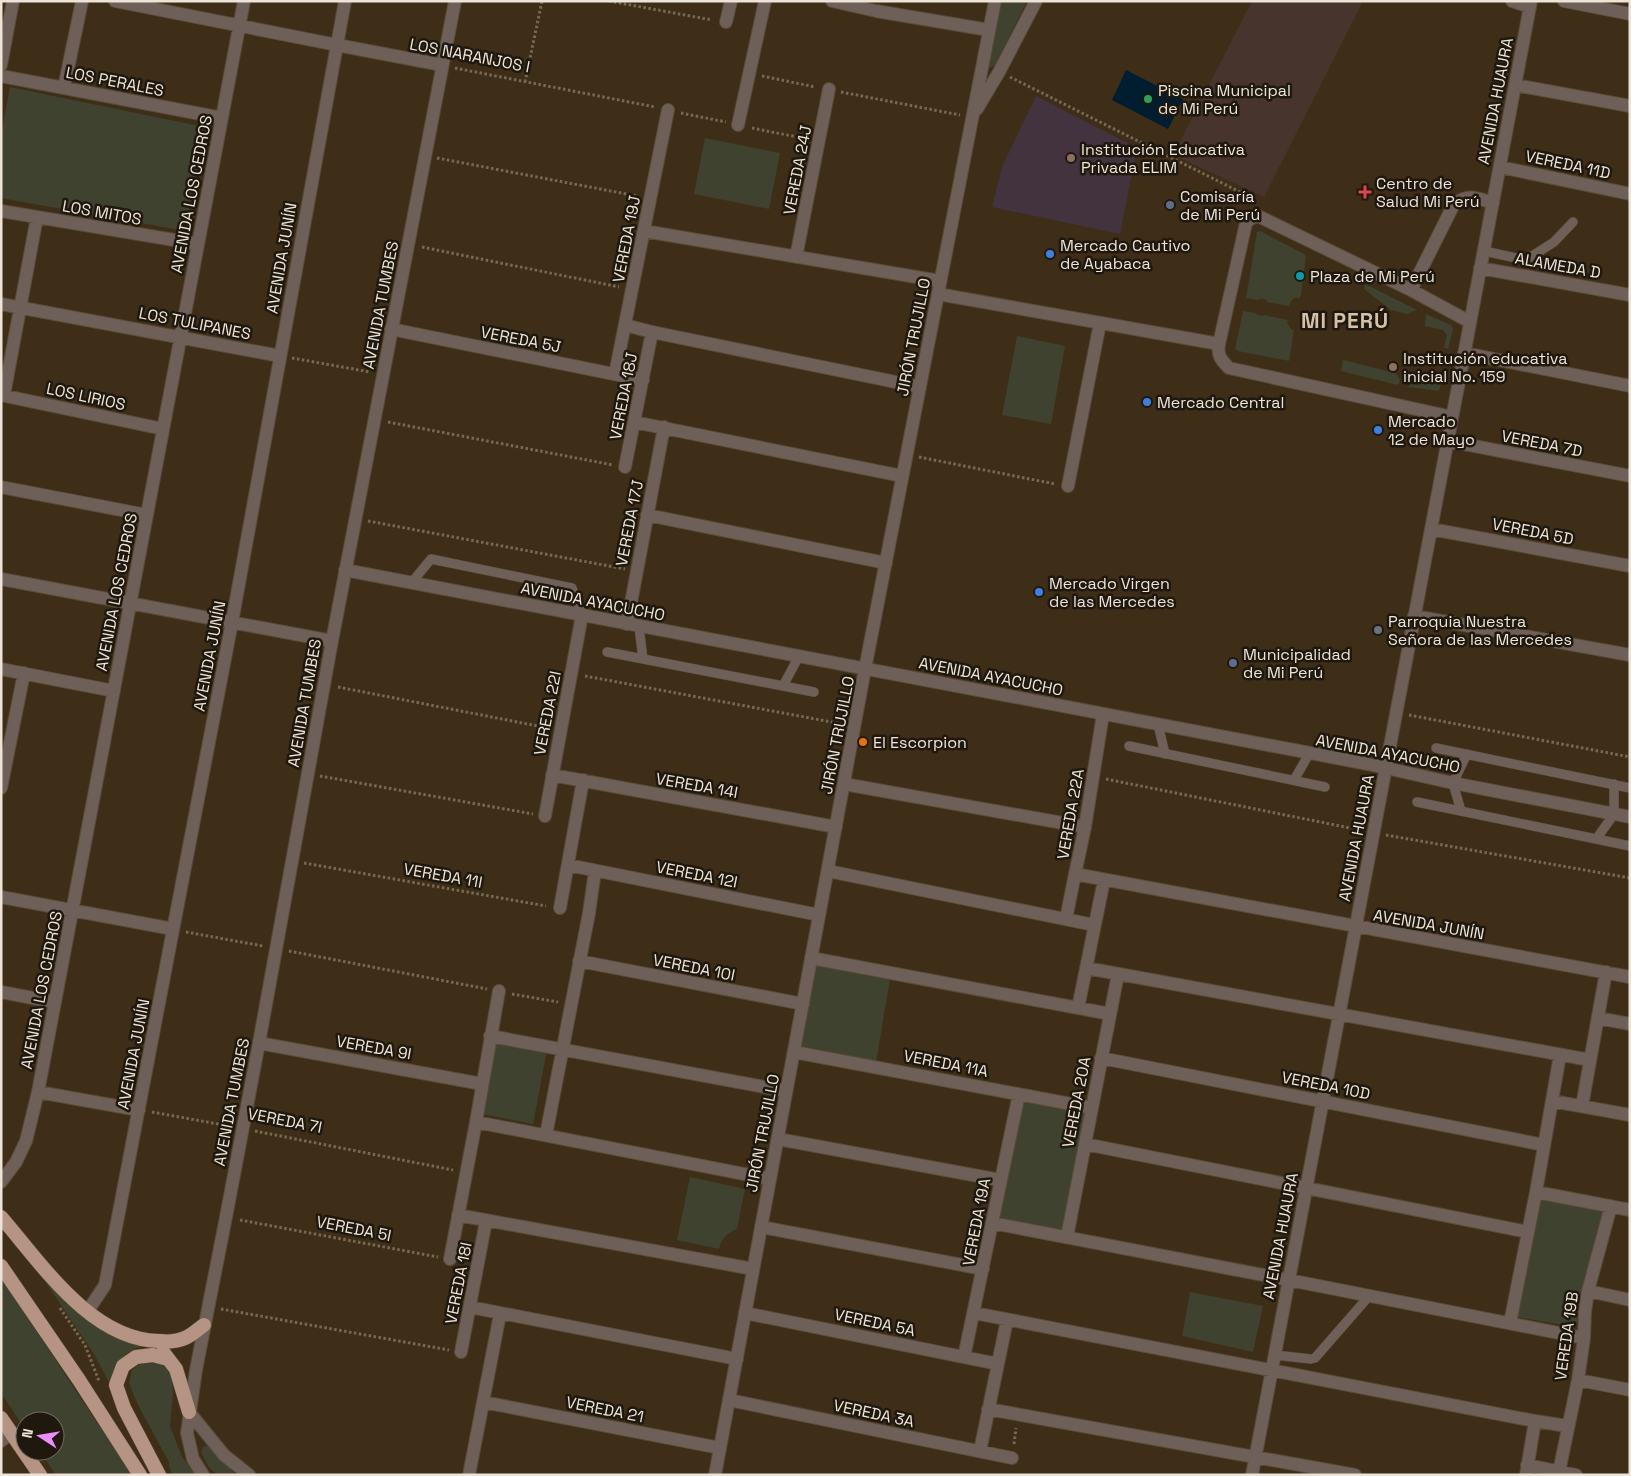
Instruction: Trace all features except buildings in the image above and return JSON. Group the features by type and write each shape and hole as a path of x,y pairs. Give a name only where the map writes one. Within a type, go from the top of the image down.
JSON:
{"highway":[{"path":"1,1217 60,1286 87,1312 107,1326 125,1335 148,1341 165,1342 184,1338 204,1325"},
{"path":"1,1266 79,1380 140,1475"},
{"path":"155,1341 176,1369 189,1412"},
{"path":"159,1475 124,1408 116,1385 123,1366 136,1357 153,1355 168,1359"},
{"path":"1,1418 6,1437 40,1475"}],"street":[{"path":"1,65 13,1"},
{"path":"64,88 82,1"},
{"name":"LOS NARANJOS I","path":"115,1 442,65"},
{"name":"AVENIDA LOS CEDROS","path":"1,1182 16,1162 26,1141 38,1092 244,1"},
{"name":"AVENIDA JUNÍN","path":"87,1312 105,1285 232,622 345,1"},
{"name":"AVENIDA TUMBES","path":"203,1475 193,1459 187,1433 189,1412 293,861 345,570 455,1"},
{"path":"726,22 731,1"},
{"path":"738,125 765,1"},
{"path":"832,1 876,11 990,30"},
{"name":"JIRÓN TRUJILLO","path":"715,1475 865,669 995,1"},
{"path":"972,118 999,72 1036,1"},
{"path":"1512,1 1530,4"},
{"path":"1564,1 1630,14"},
{"name":"AVENIDA HUAURA","path":"1252,1475 1530,4"},
{"name":"LOS PERALES","path":"1,76 222,118"},
{"path":"1515,86 1630,106"},
{"name":"VEREDA 24J","path":"796,256 829,90"},
{"name":"VEREDA 19J","path":"615,374 668,110"},
{"name":"VEREDA 11D","path":"1500,167 1630,194"},
{"path":"1411,290 1454,204 1466,197 1493,203"},
{"name":"LOS MITOS","path":"1,211 198,244"},
{"path":"3,395 37,217"},
{"path":"1452,417 1229,368 1220,357 1218,351 1246,224 1253,217 1265,218 1411,290 1470,322"},
{"path":"644,231 796,256 1100,323 1219,344"},
{"name":"ALAMEDA D","path":"1480,268 1630,295"},
{"name":"LOS TULIPANES","path":"1,304 280,356"},
{"path":"1068,486 1100,323"},
{"path":"625,326 920,387"},
{"name":"VEREDA 5J","path":"392,330 644,380"},
{"name":"VEREDA 18J","path":"625,467 644,380 652,332"},
{"path":"1464,353 1630,386"},
{"name":"LOS LIRIOS","path":"3,395 163,429"},
{"path":"634,422 902,476"},
{"name":"VEREDA 17J","path":"633,625 636,571 664,427"},
{"name":"VEREDA 7D","path":"1448,441 1630,476"},
{"path":"1,487 147,515"},
{"path":"647,515 886,563"},
{"name":"VEREDA 5D","path":"1431,529 1630,566"},
{"name":"AVENIDA AYACUCHO","path":"345,570 1158,724 1630,817"},
{"path":"1,579 332,640"},
{"name":"VEREDA 22I","path":"545,816 582,615"},
{"path":"1414,616 1630,655"},
{"path":"1,669 114,691"},
{"path":"1,788 4,764 24,674"},
{"name":"VEREDA 22A","path":"1066,919 1085,828 1104,714"},
{"name":"VEREDA 14I","path":"552,775 836,827"},
{"path":"560,908 583,780"},
{"path":"844,784 1085,828"},
{"name":"VEREDA 12I","path":"568,865 820,915"},
{"path":"546,1135 580,961 595,871"},
{"path":"828,871 1094,925"},
{"name":"AVENIDA JUNÍN","path":"1075,874 1630,977"},
{"path":"1078,1008 1104,880"},
{"path":"1,897 173,929"},
{"path":"811,958 1110,1014"},
{"name":"VEREDA 10I","path":"580,961 803,1004"},
{"path":"1086,968 1590,1060"},
{"path":"1582,1106 1606,972"},
{"name":"VEREDA 20A","path":"1067,1237 1118,974"},
{"path":"450,1259 499,991"},
{"path":"1,992 54,1002"},
{"path":"1598,1018 1630,1024"},
{"path":"490,1036 786,1092"},
{"name":"VEREDA 9I","path":"259,1043 482,1084"},
{"name":"VEREDA 11A","path":"794,1052 1092,1108"},
{"path":"1510,1323 1536,1192 1560,1055"},
{"name":"VEREDA 10D","path":"1101,1058 1544,1145"},
{"path":"38,1092 139,1110"},
{"name":"VEREDA 19A","path":"964,1358 984,1269 1018,1094"},
{"path":"1552,1101 1630,1115"},
{"path":"476,1122 770,1179"},
{"path":"778,1139 1000,1180"},
{"path":"1085,1144 1528,1232"},
{"path":"1536,1192 1630,1210"},
{"name":"VEREDA 19B","path":"1559,1472 1578,1380 1588,1291 1612,1206"},
{"path":"458,1215 753,1270"},
{"name":"VEREDA 18I","path":"461,1352 486,1221"},
{"path":"992,1223 1584,1338"},
{"path":"761,1227 984,1269"},
{"path":"1588,1291 1630,1300"},
{"path":"470,1307 737,1359"},
{"name":"VEREDA 5A","path":"745,1312 998,1364"},
{"path":"974,1312 1007,1320 1568,1426"},
{"path":"469,1475 500,1314"},
{"path":"980,1451 1007,1320"},
{"path":"1578,1380 1630,1390"},
{"name":"VEREDA 3A","path":"729,1400 1012,1458"},
{"name":"VEREDA 21","path":"483,1402 720,1448"},
{"path":"988,1409 1356,1475"},
{"path":"189,1412 224,1455 249,1475"},
{"path":"1535,1421 1526,1470 1576,1475"}],"lane":[{"path":"1484,251 1526,260 1554,242 1573,222"},
{"path":"412,582 431,559 572,588 582,615"},
{"path":"633,625 644,659"},
{"path":"606,652 814,692"},
{"path":"784,686 799,656"},
{"path":"1158,724 1165,754"},
{"path":"1129,746 1325,787"},
{"path":"1436,748 1630,788"},
{"path":"1294,780 1309,754"},
{"path":"1461,811 1454,783 1467,754"},
{"path":"1597,838 1614,814 1614,784"},
{"path":"1417,802 1630,846"},
{"path":"1274,1355 1311,1360 1315,1358 1370,1295"}],"path":[{"path":"525,82 542,1"},
{"path":"610,1 726,22"},
{"name":"LOS NARANJOS I","path":"442,65 819,141"},
{"path":"999,72 1248,196 1253,217"},
{"path":"750,74 972,118"},
{"path":"425,156 650,199"},
{"path":"408,244 632,290"},
{"path":"280,356 383,375"},
{"path":"374,419 625,467"},
{"path":"907,454 1068,486"},
{"path":"377,523 636,571"},
{"path":"571,674 855,727"},
{"path":"324,684 561,730"},
{"path":"1396,713 1630,757"},
{"path":"308,774 545,816"},
{"path":"1093,777 1374,833 1630,878"},
{"name":"VEREDA 11I","path":"293,861 560,908"},
{"path":"173,929 571,1005"},
{"name":"VEREDA 7I","path":"139,1110 466,1172"},
{"name":"VEREDA 5I","path":"226,1217 450,1259"},
{"path":"59,1307 85,1345 101,1385"},
{"path":"208,1307 461,1352"}],"shaded area":[{"path":"1252,1 1363,1 1264,197 1173,155"},
{"name":"Institución Educativa Privada ELIM","path":"1036,96 1137,148 1120,234 992,207 1002,167"}],"green space":[{"path":"998,1 1027,1 995,65 988,69"},
{"path":"10,87 204,127 185,231 1,198 1,135"},
{"path":"705,138 780,153 769,209 694,194"},
{"path":"1260,231 1306,255 1301,296 1291,301 1289,306 1267,302 1267,300 1260,298 1259,300 1246,298 1257,232"},
{"path":"1365,284 1417,310 1407,314 1391,310 1364,289"},
{"path":"1243,311 1288,320 1287,323 1294,330 1289,361 1235,349"},
{"path":"1426,314 1451,325 1453,329 1448,349 1444,348 1447,335 1443,330 1425,326"},
{"path":"1017,336 1065,346 1051,424 1002,415"},
{"path":"1343,360 1395,373 1400,380 1398,385 1341,371"},
{"path":"1415,375 1422,376 1423,380 1430,382 1435,378 1442,379 1439,391 1408,387"},
{"path":"815,963 890,979 876,1062 798,1049"},
{"path":"496,1040 547,1050 533,1124 482,1114"},
{"path":"1022,1099 1088,1112 1063,1232 997,1219"},
{"path":"690,1177 745,1189 737,1229 725,1236 719,1249 677,1240"},
{"path":"1539,1198 1604,1210 1576,1327 1516,1317"},
{"path":"38,1271 143,1345 130,1352 121,1360 110,1384 94,1354"},
{"path":"1,1277 99,1426 134,1475 56,1475 47,1461 65,1461 65,1411 15,1411 15,1414 1,1393"},
{"path":"1190,1292 1263,1306 1253,1352 1182,1336"},
{"path":"154,1361 168,1368 172,1378 173,1394 170,1426 182,1457 196,1475 173,1475 169,1462 138,1405 129,1383 132,1370 143,1362"},
{"path":"208,1445 236,1475 217,1475 208,1466 201,1452 203,1447"}],"water":[{"name":"Piscina Municipal de Mi Perú","path":"1126,70 1183,99 1168,129 1112,100"}],"place":[{"name":"Piscina Municipal de Mi Perú","path":"1148,99"},
{"name":"Institución Educativa Privada ELIM","path":"1071,158"},
{"name":"Centro de Salud Mi Perú","path":"1365,192"},
{"name":"Comisaría de Mi Perú","path":"1170,205"},
{"name":"Mercado Cautivo de Ayabaca","path":"1050,254"},
{"name":"Plaza de Mi Perú","path":"1300,276"},
{"name":"Institución educativa inicial No. 159","path":"1393,367"},
{"name":"Mercado Central","path":"1147,402"},
{"name":"Mercado 12 de Mayo","path":"1378,430"},
{"name":"Mercado Virgen de las Mercedes","path":"1039,592"},
{"name":"Parroquia Nuestra Señora de las Mercedes","path":"1378,630"},
{"name":"Municipalidad de Mi Perú","path":"1233,663"},
{"name":"El Escorpion","path":"863,742"}],"district":[{"name":"MI PERÚ","path":"1345,321"}]}
